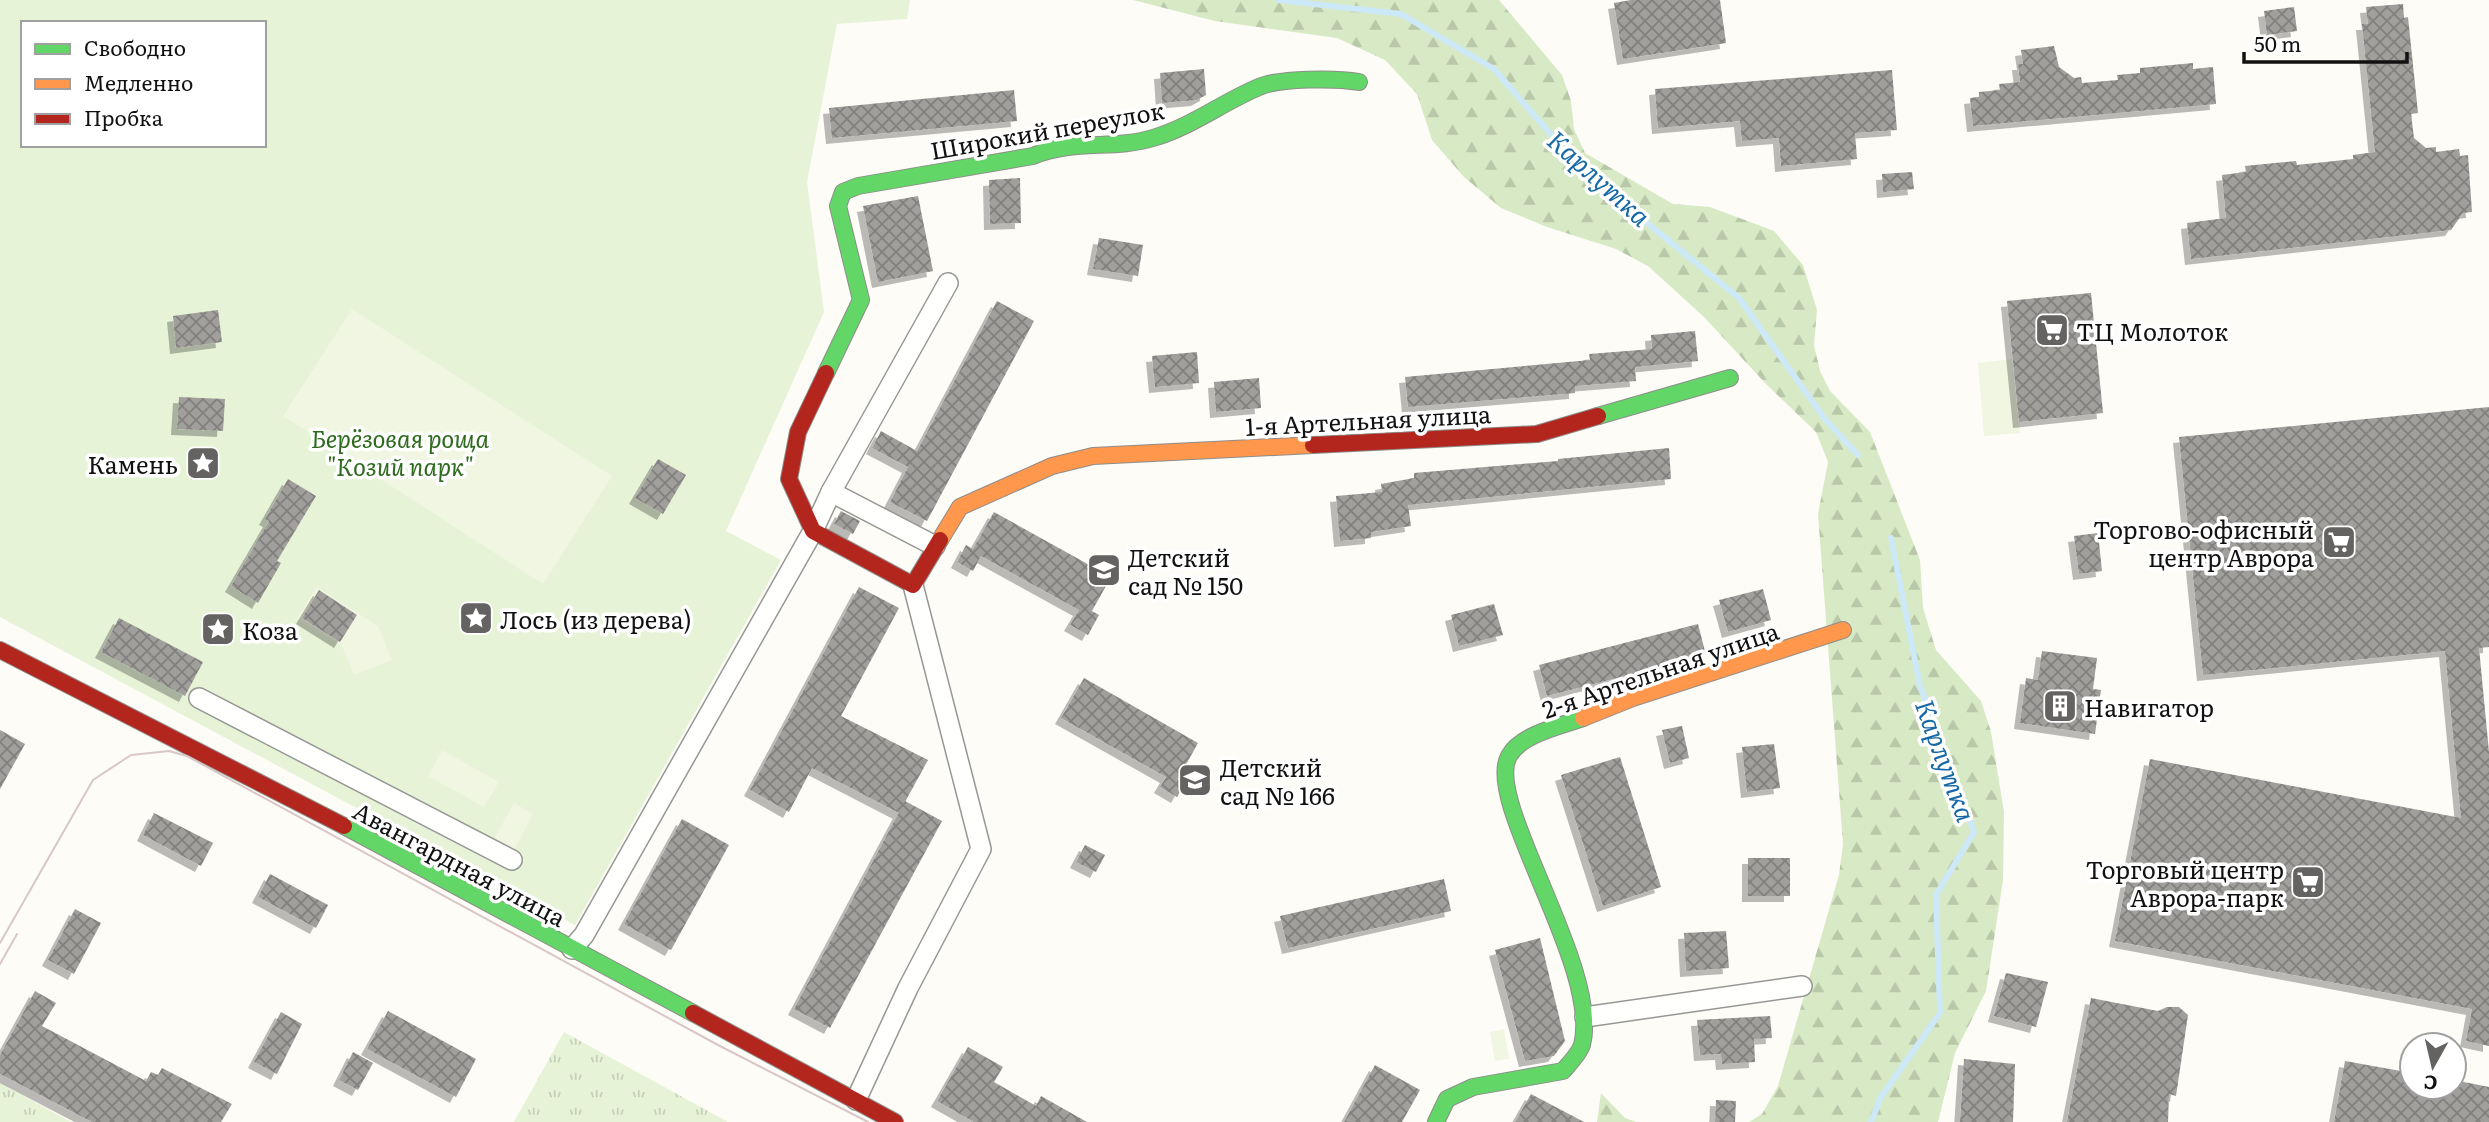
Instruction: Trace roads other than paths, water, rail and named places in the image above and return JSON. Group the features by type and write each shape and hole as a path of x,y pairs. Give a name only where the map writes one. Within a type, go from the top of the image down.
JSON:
{"street":[{"name":"Широкий переулок","path":"813,531 789,479 798,432 861,300 838,206 843,192 858,186 1033,156 1054,147 1151,139 1189,125 1262,85 1337,78 1359,82"},
{"path":"572,949 584,935 813,531 831,492 948,283"},
{"name":"1-я Артельная улица","path":"913,585 934,546 960,507 1052,466 1093,456 1537,433 1730,378"},
{"path":"831,492 934,546"},
{"path":"813,531 913,585 981,849 908,988 856,1100"},
{"name":"2-я Артельная улица","path":"1585,1017 1577,969 1528,850 1508,790 1505,767 1509,752 1522,742 1633,698 1843,630"},
{"name":"Авангардная улица","path":"0,650 415,863 856,1100 886,1120"},
{"path":"198,698 512,860"},
{"path":"1436,1122 1447,1099 1473,1087 1563,1071 1574,1064 1582,1052 1585,1017 1802,986"}],"waterway":[{"name":"Карлутка","path":"1279,0 1401,14 1494,69 1561,146 1619,200 1739,298 1824,418 1858,455"},
{"name":"Карлутка","path":"1871,1122 1881,1097 1940,1013 1936,895 1974,832 1920,686 1891,538"}],"tram line":[{"path":"0,943 93,780 131,755 169,751 187,756 718,1045 868,1122"},
{"path":"0,964 17,934"}],"place":[{"name":"ТЦ Молоток","path":"2052,330"},
{"name":"Камень","path":"203,463"},
{"name":"Торгово-офисный центр Аврора","path":"2339,542"},
{"name":"Детский сад № 150","path":"1104,570"},
{"name":"Лось (из дерева)","path":"476,618"},
{"name":"Коза","path":"218,629"},
{"name":"Навигатор","path":"2060,706"},
{"name":"Детский сад № 166","path":"1195,780"},
{"name":"Торговый центр Аврора-парк","path":"2308,882"}],"park label":[{"name":"Берёзовая роща \"Козий парк\"","path":"400,451"}]}
